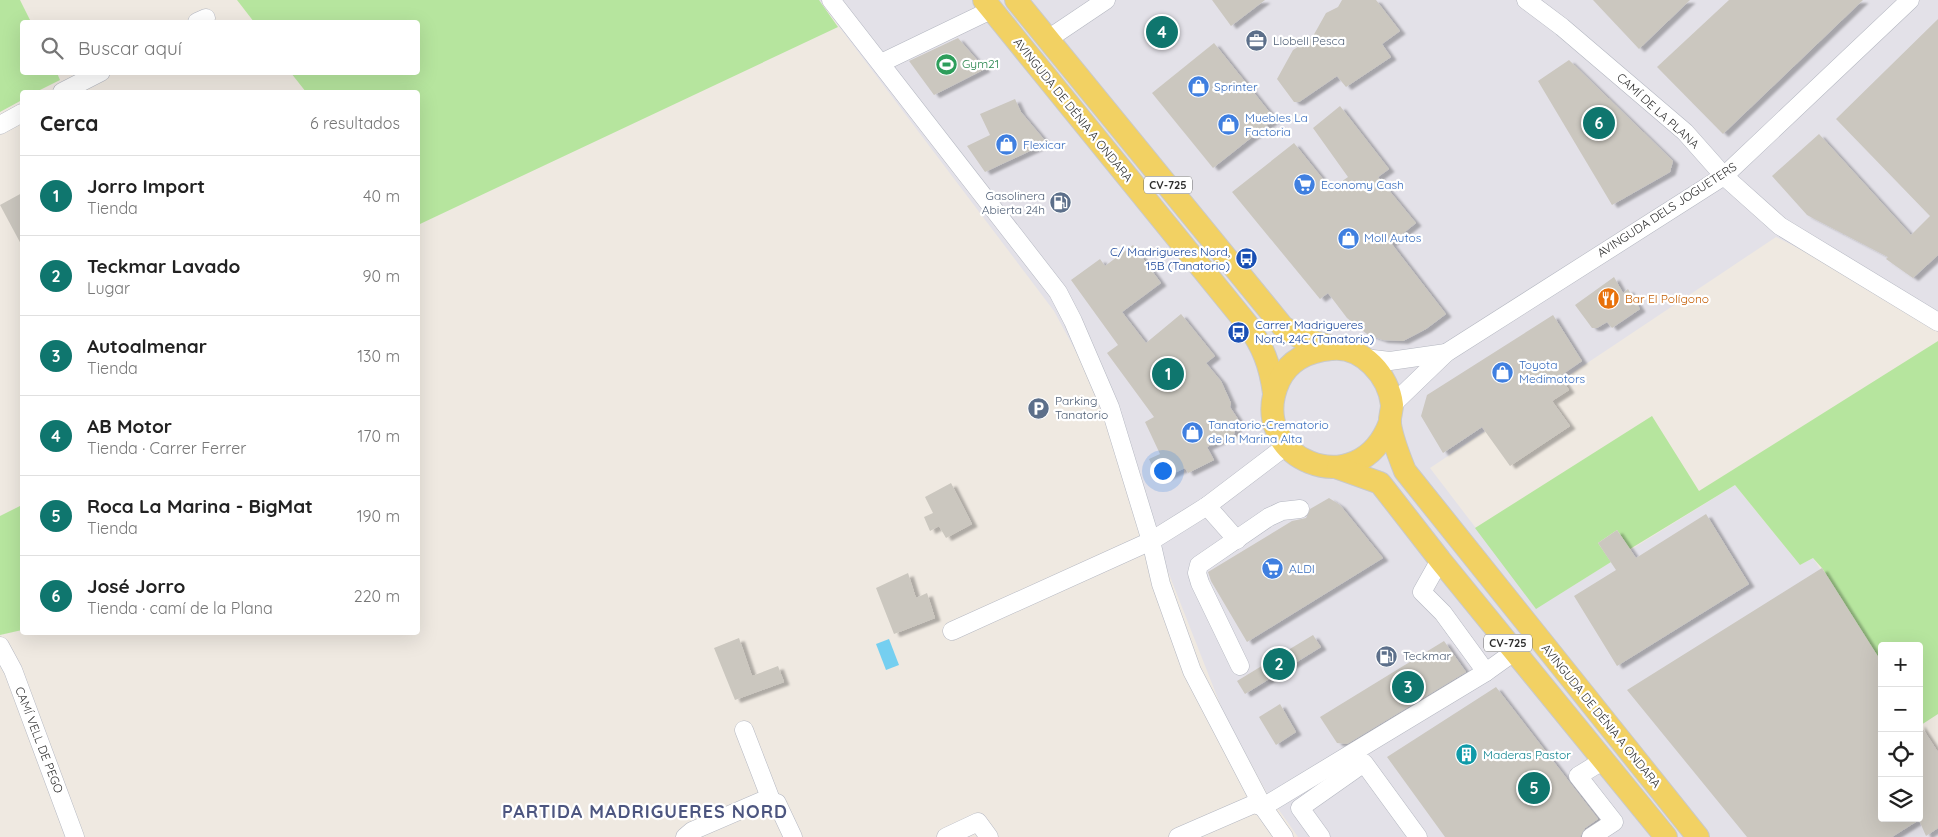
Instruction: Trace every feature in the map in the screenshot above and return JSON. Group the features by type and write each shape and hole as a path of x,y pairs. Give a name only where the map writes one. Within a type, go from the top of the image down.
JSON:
{"main road":[{"name":"AVINGUDA DE DÉNIA A ONDARA","path":"1016,0 1283,327 1300,338 1335,348"},
{"name":"AVINGUDA DE DÉNIA A ONDARA","path":"987,5 1247,324 1263,347 1272,376 1274,393"},
{"name":"CV-725","path":"1335,348 1350,351 1364,358 1384,378 1391,414 1385,436 1376,448 1365,458 1338,468 1312,465 1296,456 1286,446 1275,426 1272,409 1274,393 1282,374 1296,360 1315,351 1335,348"},
{"name":"AVINGUDA DE DÉNIA A ONDARA","path":"1391,414 1399,457 1416,486 1698,837"},
{"name":"AVINGUDA DE DÉNIA A ONDARA","path":"1338,468 1380,482 1514,652 1666,837"}],"street":[{"path":"832,0 1058,292 1073,321 1110,407 1161,584 1192,671 1263,807 1284,837"},
{"path":"1048,39 1106,0"},
{"name":"CAMÍ DE LA PLANA","path":"1526,0 1562,27 1685,132 1724,176 1780,226 1938,322"},
{"name":"AVINGUDA DELS JOGUETERS","path":"1391,414 1446,353 1724,176 1910,0"},
{"path":"881,64 987,5"},
{"path":"66,90 95,75"},
{"path":"0,125 20,114"},
{"name":"AVINGUDA DELS JOGUETERS","path":"1364,358 1390,361 1446,353"},
{"path":"952,631 1150,541 1207,506 1286,446"},
{"path":"1207,506 1237,540"},
{"path":"1240,666 1197,573 1199,565 1282,511 1300,509"},
{"path":"1440,560 1422,592 1442,613 1486,672"},
{"name":"CAMÍ VELL DE PEGO","path":"0,646 13,670 74,837"},
{"path":"1178,837 1254,804 1263,807 1486,672 1514,652"},
{"path":"744,730 771,800"},
{"path":"1592,837 1614,822 1578,776 1604,760"},
{"path":"1321,837 1300,808 1364,762 1418,837"},
{"path":"685,837 692,831 764,800 771,800 777,803 793,837"},
{"path":"946,837 978,822 989,837"}],"shaded area":[{"path":"819,0 1938,0 1938,318 1776,237 1430,468 1537,608 1735,485 1800,565 1813,558 1878,659 1878,822 1923,822 1923,729 1938,752 1938,837 1298,837 1267,793 1224,714 1156,541 1136,463 1054,311"}],"green space":[{"path":"0,0 20,0 30,20 20,20 20,75 58,75 60,80 40,90 20,90 20,101 0,112"},
{"path":"237,0 819,0 838,27 420,224 420,90 304,90 293,75 420,75 420,20 252,20"},
{"path":"1938,341 1938,714 1923,724 1923,642 1878,642 1878,657 1822,568 1813,558 1800,565 1735,485 1630,549 1617,530 1598,543 1611,562 1536,609 1475,528 1652,416 1699,491"},
{"path":"20,506 20,630 0,635 0,516"}],"water":[{"path":"889,639 899,665 886,670 876,644"}],"building":[{"path":"1212,0 1265,0 1231,26"},
{"path":"1342,0 1376,0 1400,31 1382,44 1391,57 1346,87 1337,76 1299,102 1294,102 1277,79 1293,50 1312,38 1326,13 1338,7"},
{"path":"1593,0 1690,0 1639,49"},
{"path":"1729,0 1863,0 1723,134 1657,67"},
{"path":"1938,19 1938,255 1913,278 1886,259 1888,257 1807,215 1772,176 1819,134 1911,235 1930,216 1836,119"},
{"name":"Gym21","path":"958,38 985,69 934,95 909,61"},
{"path":"1214,43 1275,119 1213,168 1152,93"},
{"path":"1569,60 1673,161 1670,172 1612,205 1538,81"},
{"name":"Flexicar","path":"1015,99 1021,112 1047,143 985,172 967,146 990,135 980,114"},
{"path":"1340,106 1389,169 1378,177 1416,223 1391,243 1446,314 1426,329 1403,341 1383,340 1367,334 1347,318 1328,293 1320,299 1232,192 1294,143 1331,189 1348,177 1313,128"},
{"path":"20,194 20,242 0,205"},
{"path":"1133,245 1161,283 1122,312 1146,343 1181,314 1215,356 1206,363 1221,381 1231,403 1230,407 1238,419 1234,434 1207,447 1214,460 1188,473 1185,468 1159,480 1149,459 1160,454 1145,422 1154,417 1107,353 1118,345 1071,280 1100,259 1105,266"},
{"name":"Bar El Polígono","path":"1614,277 1623,293 1628,289 1640,309 1612,328 1607,322 1597,328 1592,328 1575,305"},
{"path":"1553,315 1582,361 1560,376 1569,390 1552,401 1570,426 1510,466 1482,427 1443,453 1421,416 1427,395"},
{"path":"951,483 972,524 946,538 939,526 930,531 924,517 933,513 925,497"},
{"path":"1329,498 1340,505 1383,558 1247,642 1211,581 1208,572 1292,521 1306,518 1310,509"},
{"path":"1706,514 1749,584 1617,666 1574,596 1616,570 1598,543 1617,530 1636,558"},
{"path":"1822,568 1878,657 1878,822 1916,822 1892,837 1747,837 1627,690"},
{"path":"908,573 916,598 927,593 935,618 894,634 876,588"},
{"path":"1313,635 1321,647 1245,694 1237,681"},
{"path":"739,638 752,676 778,666 784,682 735,700 714,648"},
{"path":"1444,641 1466,672 1347,744 1337,743 1320,717"},
{"path":"1496,687 1598,819 1585,828 1580,837 1445,837 1387,757"},
{"path":"1280,704 1296,732 1276,745 1259,717"},
{"path":"1923,729 1938,752 1938,828 1926,836 1920,822 1923,822"}],"place":[{"name":"AB Motor","path":"1162,32"},
{"name":"Llobell Pesca","path":"1257,41"},
{"name":"Gym21","path":"946,64"},
{"name":"Sprinter","path":"1198,87"},
{"name":"José Jorro","path":"1599,123"},
{"name":"Muebles La Factoria","path":"1229,125"},
{"name":"Flexicar","path":"1007,145"},
{"name":"Economy Cash","path":"1305,185"},
{"name":"Gasolinera Abierta 24h","path":"1061,203"},
{"name":"Moll Autos","path":"1348,238"},
{"name":"C/ Madrigueres Nord, 15B (Tanatorio)","path":"1246,259"},
{"name":"Bar El Polígono","path":"1609,299"},
{"name":"Carrer Madrigueres Nord, 24C (Tanatorio)","path":"1239,332"},
{"name":"Toyota Medimotors","path":"1503,372"},
{"name":"Jorro Import","path":"1168,374"},
{"name":"Parking Tanatorio","path":"1039,408"},
{"name":"Tanatorio-Crematorio de la Marina Alta","path":"1192,432"},
{"name":"ALDI","path":"1273,569"},
{"name":"Teckmar","path":"1387,656"},
{"name":"Teckmar Lavado","path":"1279,664"},
{"name":"Autoalmenar","path":"1408,687"},
{"name":"Maderas Pastor","path":"1467,755"},
{"name":"Roca La Marina - BigMat","path":"1534,788"}],"district":[{"name":"PARTIDA MADRIGUERES NORD","path":"645,812"}]}
